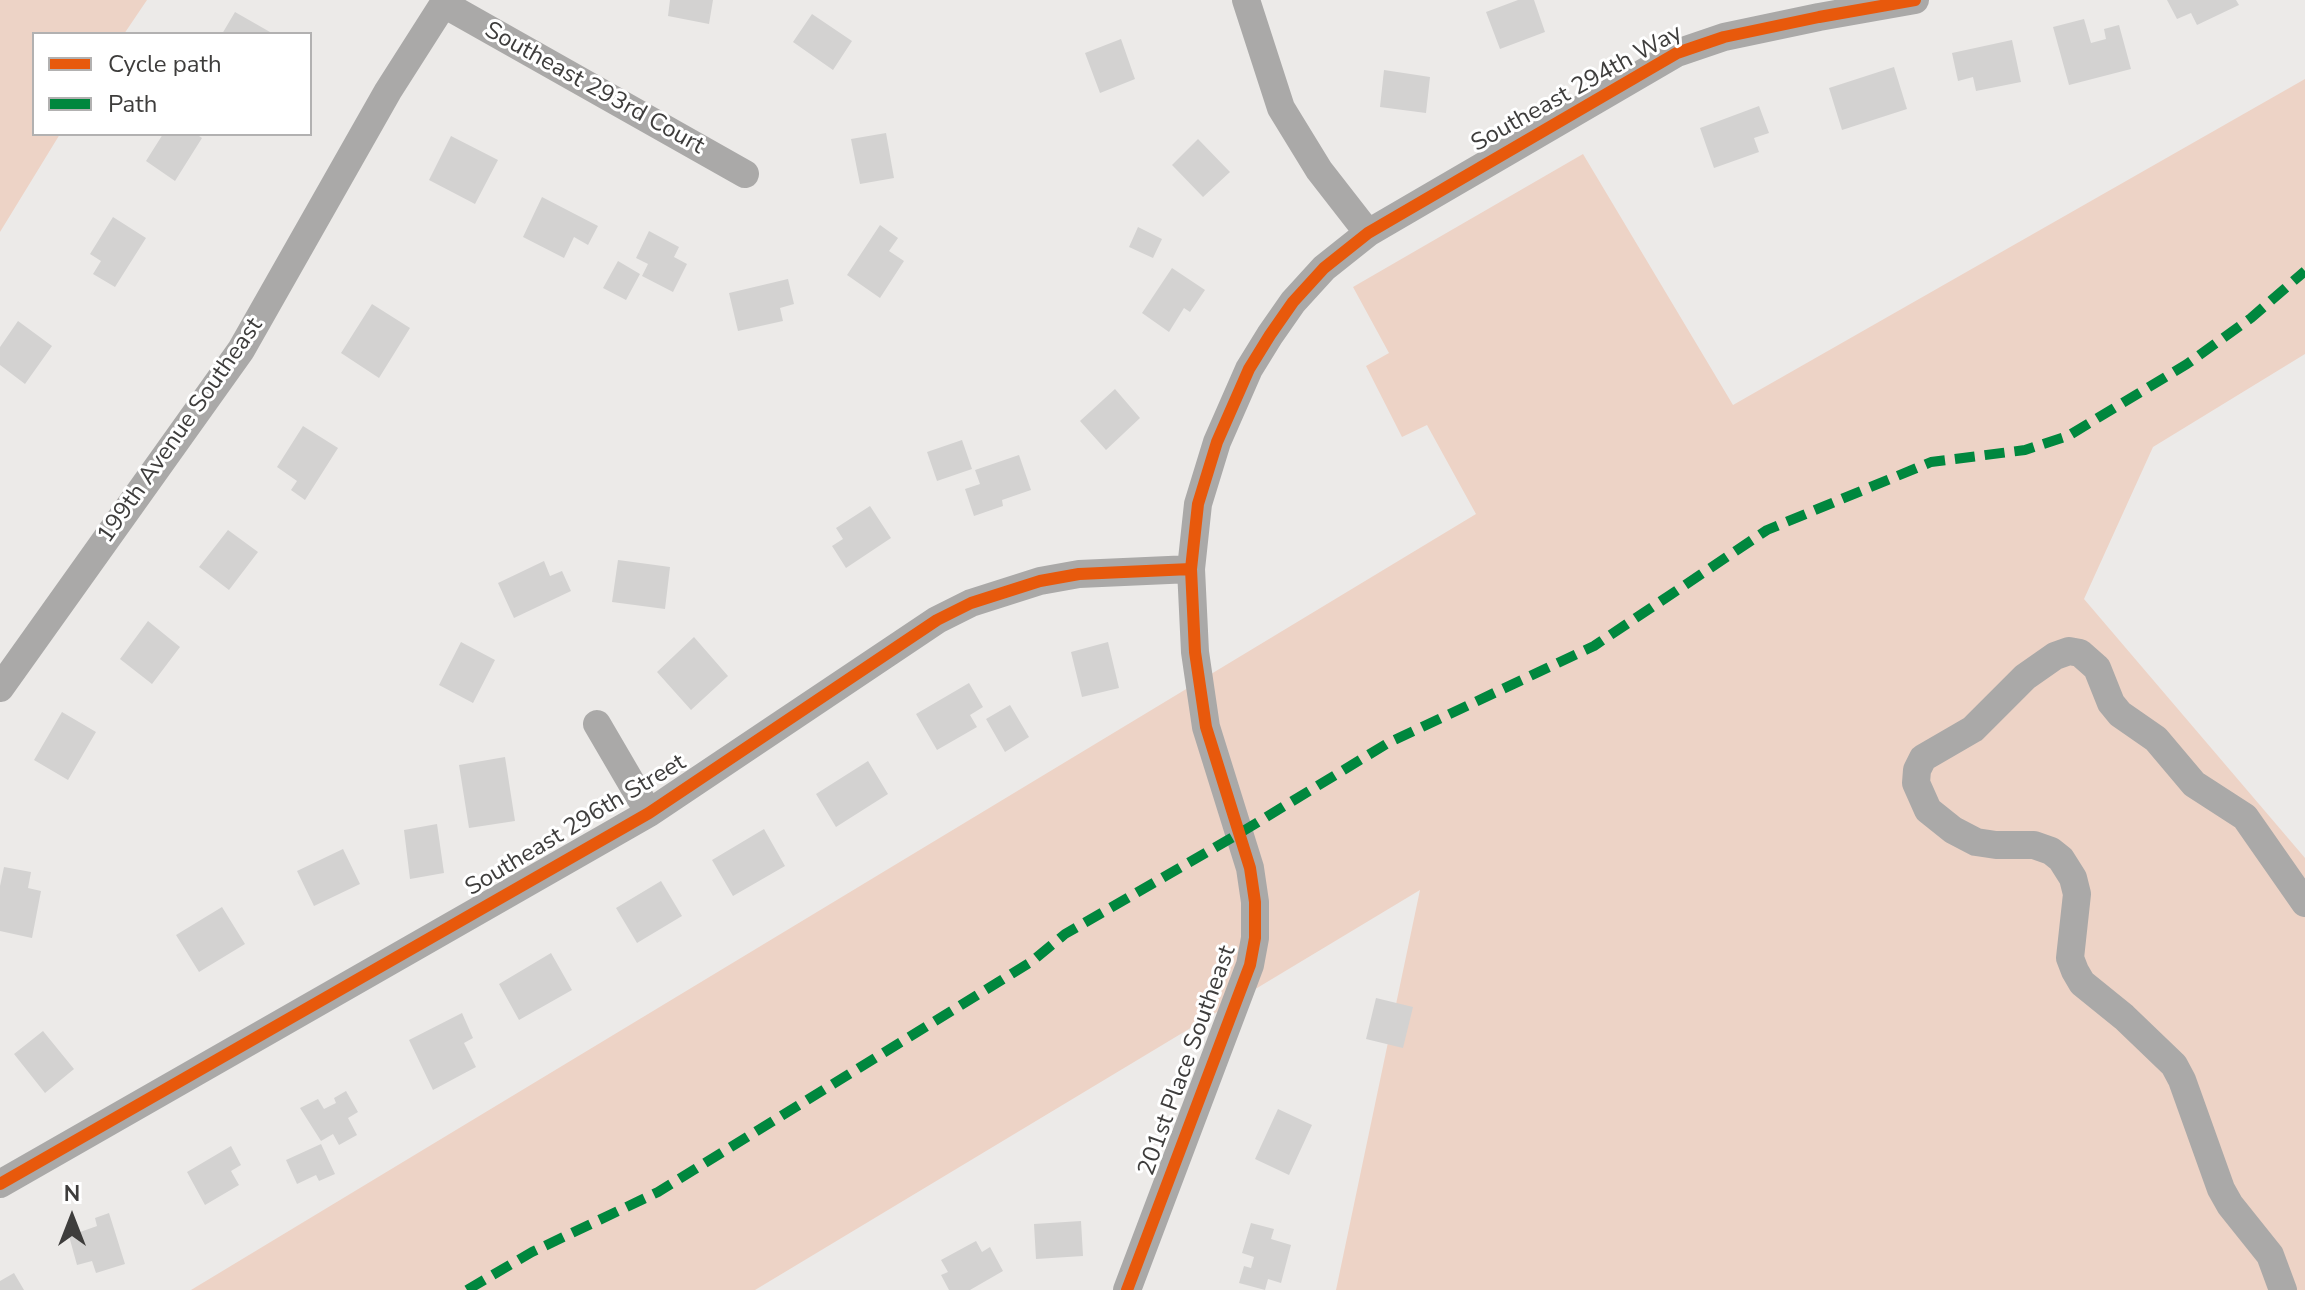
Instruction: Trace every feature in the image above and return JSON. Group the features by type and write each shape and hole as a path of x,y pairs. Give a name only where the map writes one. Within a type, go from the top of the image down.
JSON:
{"street":[{"path":"1246,0 1281,108 1319,170 1368,233"},
{"name":"Southeast 294th Way","path":"1368,233 1677,53 1817,8 1915,0"},
{"name":"Southeast 293rd Court","path":"445,2 745,174"},
{"name":"199th Avenue Southeast","path":"0,688 241,350 388,91 445,2"},
{"name":"201st Place Southeast","path":"1127,1290 1250,965 1255,938 1255,902 1250,868 1206,727 1195,652 1191,569 1198,504 1217,442 1249,369 1293,302 1324,268 1368,233"},
{"name":"Southeast 296th Street","path":"0,1184 649,813 937,620 971,603 1040,581 1079,574 1191,569"},
{"path":"2283,1290 2270,1255 2239,1218 2221,1189 2174,1065 2124,1017 2082,983 2075,971 2070,958 2077,894 2073,878 2061,859 2051,851 2034,845 1976,842 1953,830 1928,810 1916,783 1917,770 1923,758 1973,729 2025,677 2055,656 2069,651 2080,653 2097,668 2111,703 2120,714 2156,739 2194,784 2245,817 2305,903"},
{"path":"597,724 649,813"}],"shaded area":[{"path":"0,0 147,0 125,32 32,32 32,136 59,136 0,232"},
{"path":"2305,79 2305,354 2153,447 2084,599 2305,858 2305,1290 1336,1290 1420,890 755,1290 191,1290 1476,514 1427,425 1402,437 1366,366 1389,353 1353,287 1583,154 1733,405"}],"building":[{"path":"670,0 713,0 709,24 668,16"},
{"path":"1518,0 1534,0 1545,32 1500,49 1486,12"},
{"path":"2167,0 2236,0 2239,5 2197,25 2191,13 2177,19"},
{"path":"235,12 270,32 223,32"},
{"path":"812,14 852,41 833,70 793,42"},
{"path":"2084,19 2091,43 2106,39 2104,29 2119,25 2131,69 2069,85 2053,27"},
{"path":"1121,39 1135,79 1100,93 1085,53"},
{"path":"2012,40 2021,82 1976,91 1973,77 1958,81 1952,53"},
{"path":"1894,67 1907,109 1842,130 1829,88"},
{"path":"1384,70 1430,77 1426,113 1380,107"},
{"path":"1759,106 1769,133 1754,138 1759,152 1714,168 1700,128"},
{"path":"886,133 894,178 860,184 851,139"},
{"path":"162,136 202,138 175,181 146,161"},
{"path":"451,136 498,160 475,204 429,180"},
{"path":"1198,139 1230,172 1203,197 1172,165"},
{"path":"542,197 598,226 588,245 574,237 564,258 523,237"},
{"path":"113,217 146,238 115,287 93,274 101,261 90,254"},
{"path":"880,225 898,238 889,251 904,261 880,298 847,275"},
{"path":"1138,227 1162,239 1153,258 1129,247"},
{"path":"649,231 679,247 674,257 687,264 673,292 642,276 648,264 636,258"},
{"path":"618,261 640,274 626,300 603,288"},
{"path":"1172,268 1205,290 1190,312 1184,308 1169,332 1142,313"},
{"path":"788,279 794,304 780,308 783,321 738,331 729,293"},
{"path":"372,304 410,328 379,378 341,353"},
{"path":"18,321 52,346 25,384 0,365 0,347"},
{"path":"1115,389 1140,418 1106,450 1080,421"},
{"path":"303,426 338,448 305,500 291,490 297,481 277,467"},
{"path":"962,440 972,469 937,481 927,452"},
{"path":"1019,455 1031,490 1002,500 1003,506 974,516 965,489 980,484 975,470"},
{"path":"870,506 891,538 846,568 832,546 843,539 836,528"},
{"path":"228,530 258,552 229,590 199,567"},
{"path":"618,560 670,567 665,609 612,602"},
{"path":"544,561 550,576 562,571 571,591 514,618 498,583"},
{"path":"148,621 180,647 152,684 120,659"},
{"path":"694,637 728,676 691,710 657,672"},
{"path":"461,642 495,660 473,703 439,685"},
{"path":"1108,642 1119,688 1082,697 1071,652"},
{"path":"969,683 983,707 970,715 977,727 937,750 916,714"},
{"path":"1010,705 1029,737 1005,752 986,719"},
{"path":"62,712 96,732 68,780 34,760"},
{"path":"505,757 515,821 469,828 459,765"},
{"path":"868,761 888,794 836,827 816,794"},
{"path":"437,824 444,873 410,879 404,830"},
{"path":"764,829 785,866 733,896 712,860"},
{"path":"343,849 360,884 314,906 297,871"},
{"path":"4,867 31,872 28,888 41,891 32,938 0,931 0,886"},
{"path":"661,881 682,916 637,943 616,908"},
{"path":"222,907 245,944 199,972 176,935"},
{"path":"551,953 572,990 519,1020 499,984"},
{"path":"1376,998 1413,1007 1403,1048 1366,1039"},
{"path":"462,1013 473,1038 464,1043 476,1067 433,1090 409,1040"},
{"path":"43,1031 74,1069 45,1093 14,1054"},
{"path":"346,1091 358,1112 348,1118 357,1135 339,1145 333,1134 321,1141 300,1108 318,1099 324,1109 336,1103 334,1098"},
{"path":"1278,1109 1312,1125 1289,1175 1255,1159"},
{"path":"321,1144 335,1174 319,1181 316,1175 297,1184 286,1160"},
{"path":"231,1146 241,1165 231,1171 239,1185 205,1205 187,1172"},
{"path":"109,1213 125,1264 96,1273 92,1261 77,1265 69,1236 97,1226 95,1218"},
{"path":"1081,1221 1083,1256 1036,1259 1034,1224"},
{"path":"1251,1223 1274,1229 1271,1239 1291,1245 1281,1283 1268,1279 1265,1290 1239,1283 1244,1266 1251,1268 1254,1257 1242,1253"},
{"path":"976,1241 982,1252 990,1247 1003,1271 970,1290 949,1290 941,1275 948,1272 941,1260"},
{"path":"14,1273 24,1290 0,1290 0,1281"}],"marked path":[{"path":"467,1290 532,1252 658,1192 1031,962 1065,934 1388,743 1594,646 1767,530 1931,462 2025,450 2068,436 2187,364 2251,318 2305,271"}],"cycle path":[{"path":"1127,1290 1250,965 1255,938 1255,902 1250,868 1206,727 1195,652 1191,569 1198,504 1217,442 1249,369 1293,302 1324,268 1368,233 1677,53 1724,37 1915,0"},
{"path":"0,1184 649,813 937,620 971,603 1040,581 1079,574 1191,569"}]}
